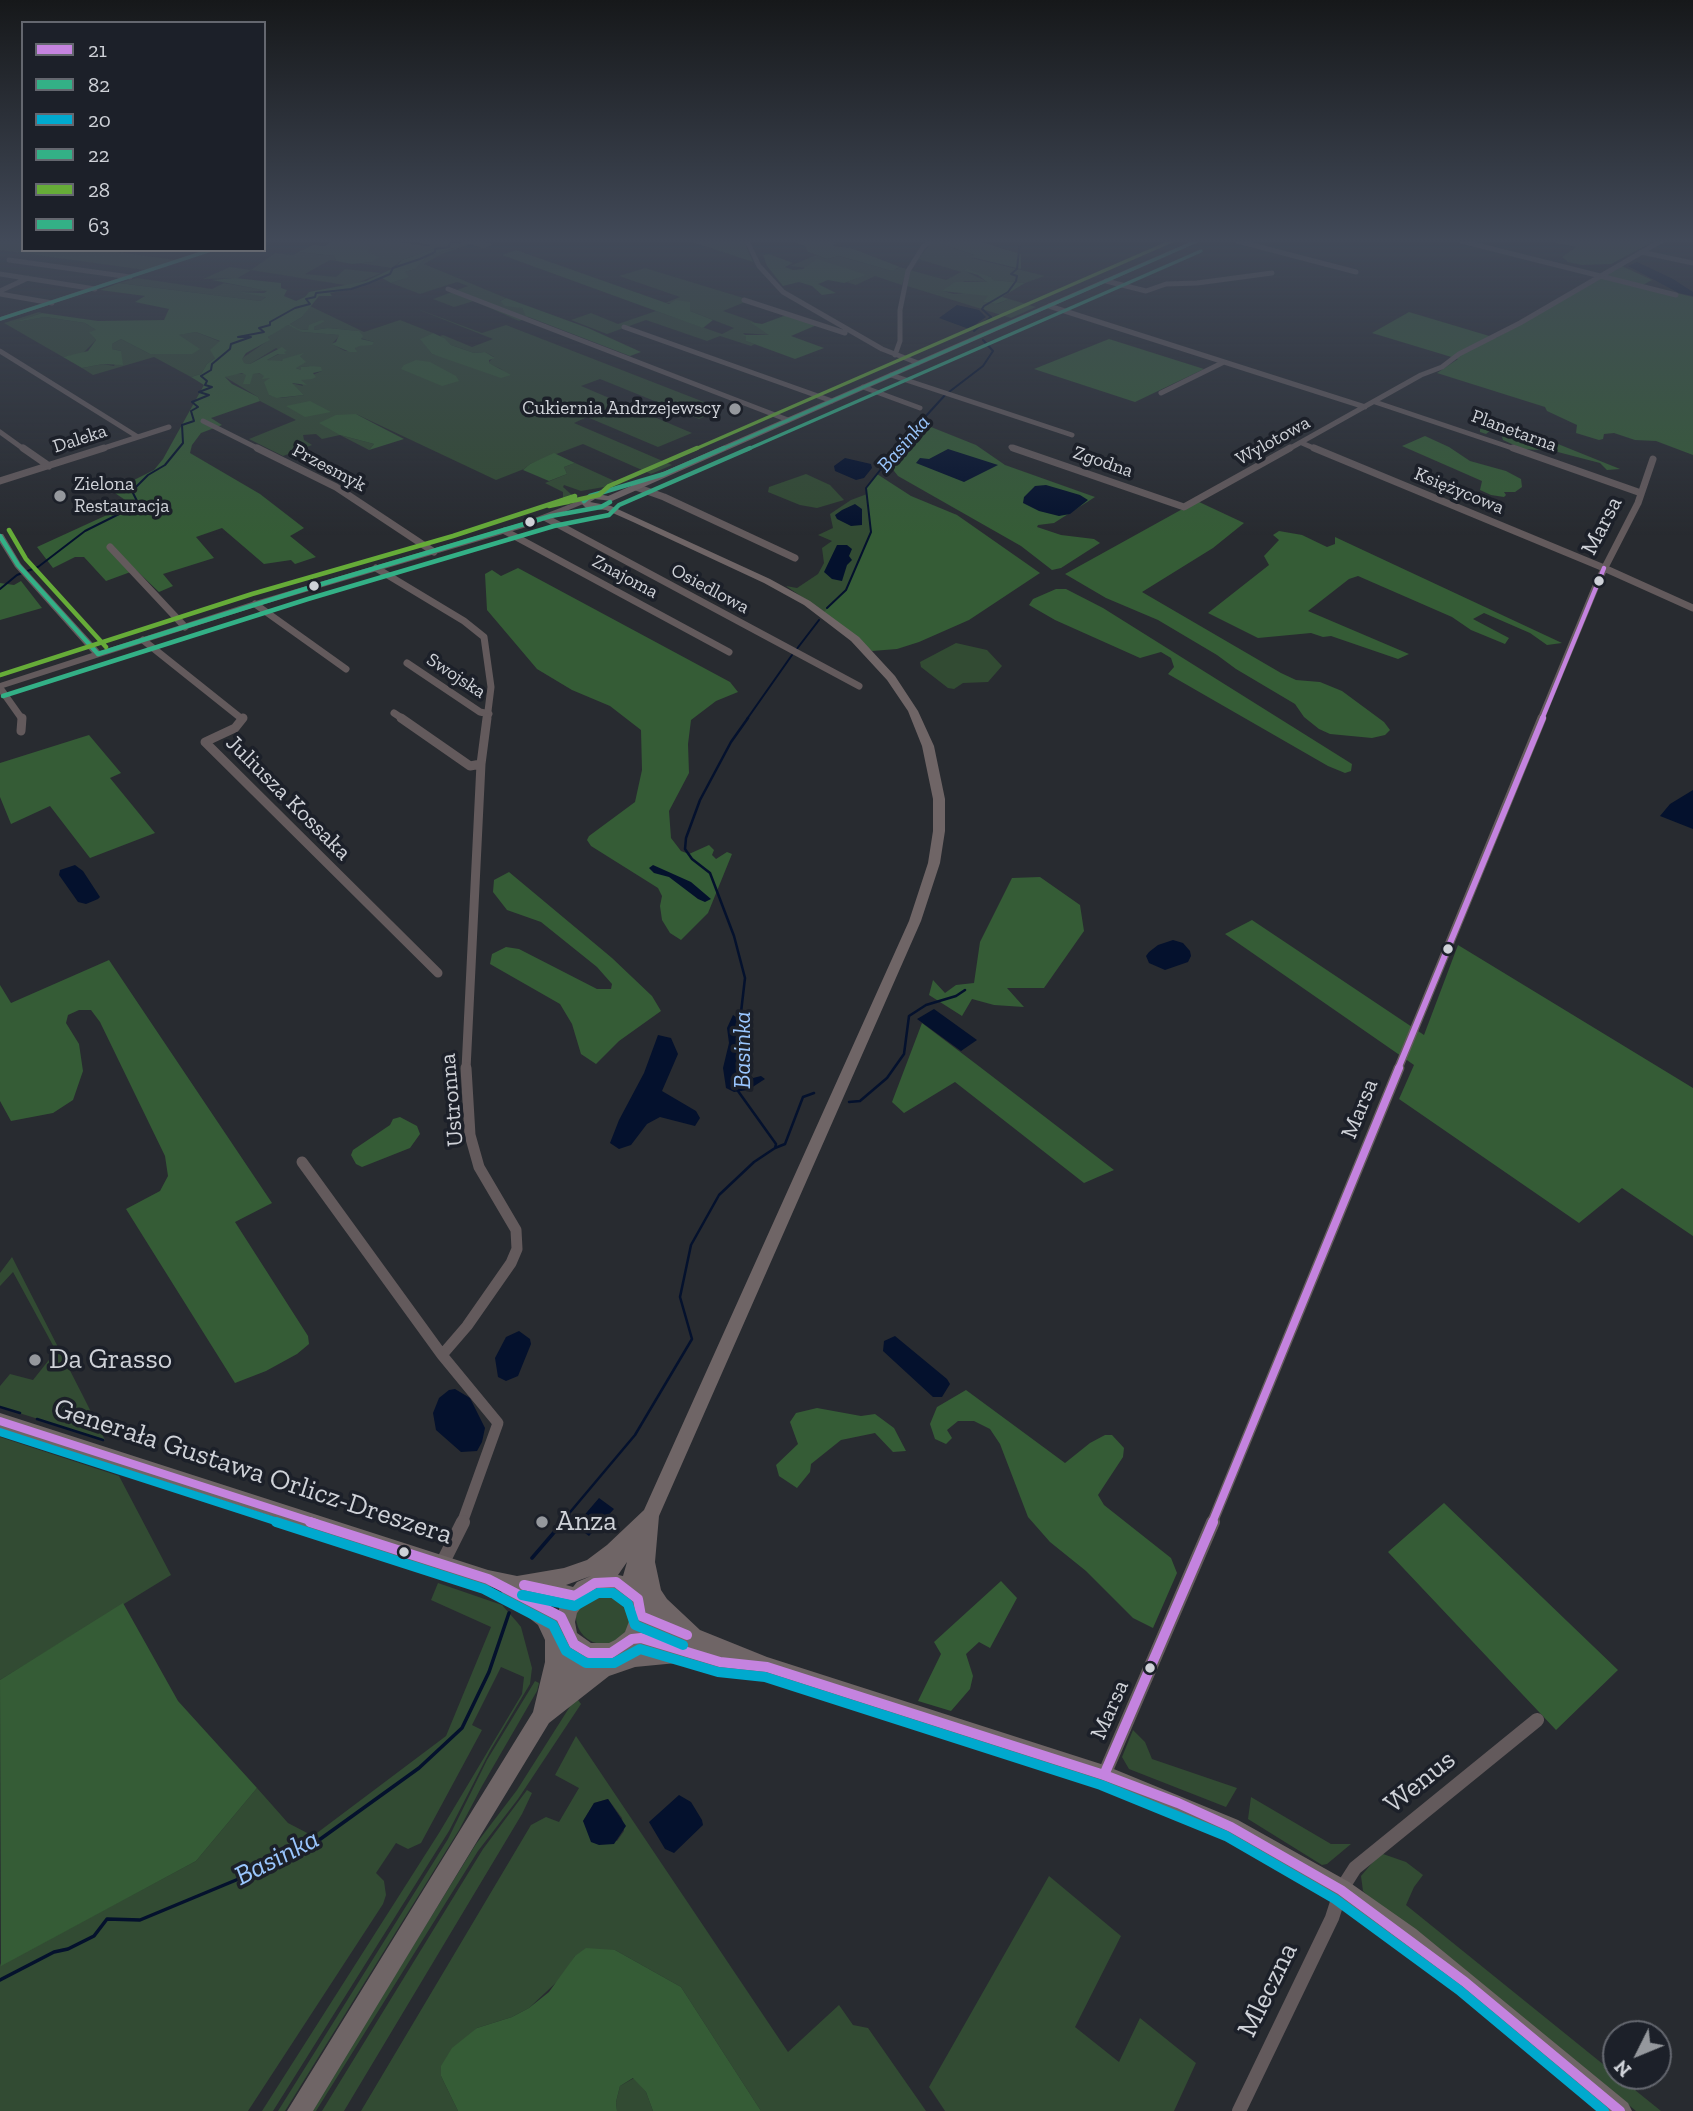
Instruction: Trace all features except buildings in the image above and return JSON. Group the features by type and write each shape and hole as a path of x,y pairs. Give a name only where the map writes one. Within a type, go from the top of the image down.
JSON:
{"main road":[{"path":"599,503 972,340"},
{"path":"632,1592 632,1574 646,1524 906,944 932,871 939,815 934,766 922,727 903,694 866,649 834,622 794,595 631,516 586,498 664,474"},
{"path":"631,516 618,505 617,499 636,487"},
{"path":"597,495 599,503"},
{"name":"Generała Gustawa Orlicz-Dreszera","path":"0,1421 512,1587 575,1597"},
{"path":"554,1697 571,1649 567,1630 568,1609 575,1597 607,1576 646,1524"},
{"path":"512,1587 579,1573 614,1551 646,1524"},
{"path":"646,1524 646,1562 652,1593 691,1645"},
{"path":"299,2111 554,1697 599,1655 622,1647 632,1639 641,1616 638,1599 616,1582 596,1583"},
{"path":"512,1587 545,1618 551,1629 555,1640 554,1697"},
{"name":"Generała Gustawa Orlicz-Dreszera","path":"512,1587 540,1604 567,1630"},
{"path":"641,1616 720,1661 767,1667 1104,1775 1231,1827 1341,1890 1446,1967 1620,2111"},
{"path":"567,1630 581,1650 599,1655"},
{"path":"632,1639 691,1645"},
{"path":"554,1697 618,1662 691,1645"}],"street":[{"path":"579,340 788,420"},
{"path":"659,340 832,401"},
{"path":"866,340 895,355 918,363"},
{"path":"895,355 900,340"},
{"path":"1154,340 1365,407"},
{"name":"Wylotowa","path":"1184,507 1490,340"},
{"path":"0,351 138,437"},
{"path":"1161,393 1224,362"},
{"path":"891,375 1072,435"},
{"path":"863,387 920,408"},
{"name":"Planetarna","path":"1375,402 1432,419 1641,493"},
{"name":"Przesmyk","path":"204,421 336,487 434,552"},
{"name":"Daleka","path":"0,481 169,427"},
{"path":"0,432 49,466"},
{"name":"Księżycowa","path":"1302,443 1604,568 1693,608"},
{"name":"Zgodna","path":"1011,447 1184,507"},
{"name":"Marsa","path":"1104,1775 1196,1563 1604,568 1641,493 1653,459"},
{"path":"636,487 664,497 795,558"},
{"path":"21,731 22,718 0,687 255,604 599,503"},
{"name":"Osiedlowa","path":"548,517 859,686"},
{"name":"Znajoma","path":"505,531 729,652"},
{"path":"0,536 24,572 98,654"},
{"path":"110,547 185,626"},
{"name":"Ustronna","path":"376,568 464,621 484,637 491,687 481,764 465,1060 470,1135 479,1167 516,1230 516,1249 510,1263 467,1326 443,1355"},
{"path":"255,604 346,669"},
{"name":"Juliusza Kossaka","path":"142,640 243,718 235,728 205,742 438,973"},
{"name":"Swojska","path":"407,663 480,712 489,714"},
{"path":"394,713 470,766 481,764"},
{"path":"302,1162 443,1355 498,1423 463,1521 442,1564"},
{"name":"Wenus","path":"1341,1890 1355,1868 1538,1720"},
{"name":"Mleczna","path":"1239,2111 1332,1918 1341,1890"}],"green space":[{"path":"33,340 96,340 82,354 63,357"},
{"path":"96,340 120,340 112,344 112,349 121,351 123,365 103,364 82,368 63,357 88,351"},
{"path":"120,340 150,354 199,349 184,340 221,342 216,357 207,364 201,374 191,377 154,357 93,375 82,368 103,364 114,366 121,351 112,349 112,344"},
{"path":"122,340 186,340 200,349 192,354 150,354"},
{"path":"216,340 270,340 246,353 242,359 244,363 250,364 282,347 287,351 284,352 286,354 278,354 267,360 282,361 304,353 300,356 306,362 296,368 301,370 301,367 321,367 322,371 313,373 316,377 301,380 307,385 292,383 304,395 277,398 269,395 264,382 270,378 262,379 264,376 259,373 253,374 250,384 243,384 246,375 242,373 225,377 232,384 258,397 260,401 211,418 222,425 201,433 192,445 190,453 260,494 304,528 290,536 316,557 295,564 291,560 264,564 222,528 196,537 214,558 163,574 173,586 159,592 136,570 106,581 84,557 75,557 53,568 37,547 131,504 112,491 154,470 163,459 204,385 191,377 201,374 215,358 210,350 220,341"},
{"path":"269,340 336,340 332,344 345,351 356,351 355,347 374,342 365,340 421,340 432,354 503,370 488,363 494,357 485,352 474,353 451,345 444,340 454,340 472,347 492,340 543,340 722,409 699,419 600,379 581,386 692,433 658,447 587,417 574,423 672,465 651,474 583,444 496,480 356,414 340,435 322,439 316,434 303,435 304,440 312,445 283,456 249,439 296,420 260,401 258,397 225,377 231,374 258,373 272,378 269,380 269,395 281,398 304,395 291,383 303,386 300,380 322,371 311,366 301,367 302,371 295,367 305,362 299,355 278,362 267,360 283,352 276,348 250,364 243,363 241,359"},
{"path":"337,340 363,340 374,342 372,345 355,348 357,352 350,352 331,344"},
{"path":"420,340 446,340 451,345 474,353 485,352 495,358 489,360 489,363 511,375 501,378 432,354"},
{"path":"587,340 613,340 641,352 630,356"},
{"path":"731,340 746,340 755,344 751,346"},
{"path":"801,340 824,348 795,359 746,341"},
{"path":"1111,340 1204,369 1135,402 1034,369"},
{"path":"1394,340 1693,340 1693,455 1656,441 1635,440 1614,433 1604,434 1603,439 1599,440 1576,433 1577,425 1547,411 1545,407 1437,373 1458,359"},
{"path":"416,360 430,362 456,376 459,381 442,386 401,369"},
{"path":"310,401 331,412 305,417 286,406"},
{"path":"356,414 404,439 369,450 374,444 340,435 319,423 336,415"},
{"path":"921,423 976,445 1005,465 1095,497 1054,523 1037,527 1061,535 1094,539 1100,543 1061,568 1052,570 1021,546 898,476 887,462"},
{"path":"1493,425 1509,427 1553,442 1620,469 1607,470 1600,463 1554,451 1523,449 1503,440 1500,431 1492,429 1486,434 1480,432 1480,429"},
{"path":"340,435 374,444 369,450"},
{"path":"1425,436 1470,461 1506,471 1521,479 1522,487 1515,492 1504,492 1504,497 1491,495 1480,490 1482,481 1402,446"},
{"path":"554,453 575,463 564,467 567,474 549,481 523,470 530,464"},
{"path":"575,463 621,484 581,491 564,485 572,495 569,505 563,505 563,492 545,483 567,474 564,467"},
{"path":"806,474 830,485 844,500 817,508 800,505 768,492 769,487"},
{"path":"877,474 911,496 957,515 1040,573 969,620 919,642 897,649 872,651 824,612 846,590 871,532 866,488"},
{"path":"867,494 957,515 824,612 786,586 797,588 818,574 824,563 822,548 832,541 818,535 833,528 830,514 851,500"},
{"path":"1197,501 1244,523 1213,548 1142,592 1281,673 1296,680 1320,682 1342,691 1384,722 1390,730 1385,735 1372,738 1330,734 1319,729 1304,717 1295,704 1217,655 1158,620 1106,598 1065,574"},
{"path":"1279,531 1302,535 1327,547 1335,544 1335,537 1562,643 1547,645 1530,633 1484,613 1473,619 1509,638 1505,644 1471,630 1452,617 1358,576 1349,579 1308,611 1409,654 1398,659 1331,636 1323,637 1311,633 1258,638 1208,613 1269,565 1264,556 1279,540 1273,535"},
{"path":"518,568 730,682 738,692 716,701 691,720 689,773 669,811 671,838 681,851 689,854 709,845 714,850 712,855 716,859 727,852 732,854 708,913 681,940 670,933 662,920 662,896 658,888 591,846 587,840 635,802 642,770 641,730 610,706 572,690 537,669 487,610 485,574 492,570 501,576"},
{"path":"21,581 42,608 0,620 0,583 14,585"},
{"path":"1056,589 1066,589 1103,608 1352,764 1351,771 1345,773 1328,766 1168,674 1174,667 1171,658 1161,652 1140,658 1055,620 1029,605 1033,599"},
{"path":"956,643 987,650 1002,666 988,682 963,683 954,689 948,688 921,667 920,662"},
{"path":"89,735 121,773 110,778 155,833 90,858 50,806 11,824 0,797 0,763"},
{"path":"509,872 612,958 652,996 661,1011 619,1041 596,1064 581,1054 572,1024 560,1004 490,964 492,954 506,947 519,949 597,989 611,989 612,984 597,967 541,922 507,910 493,892 494,880"},
{"path":"1040,877 1080,905 1084,931 1044,988 1007,988 1024,1007 994,1005 972,999 962,1016 929,995 933,980 945,993 956,985 974,983 980,942 1012,878"},
{"path":"1252,920 1424,1035 1458,945 1693,1088 1693,1236 1622,1188 1579,1223 1399,1099 1414,1065 1225,934"},
{"path":"109,960 272,1203 235,1222 308,1336 309,1344 266,1371 235,1383 126,1209 160,1191 168,1176 165,1156 100,1022 91,1010 79,1010 68,1015 66,1023 79,1044 83,1071 73,1100 53,1113 11,1121 0,1101 0,985 11,1003"},
{"path":"922,1023 1114,1170 1084,1183 955,1082 904,1113 892,1102"},
{"path":"400,1117 417,1126 420,1134 410,1148 362,1167 356,1164 351,1155 353,1150 390,1125 393,1119"},
{"path":"12,1257 105,1440 0,1407 0,1386 10,1374 33,1380 56,1351 13,1272 0,1286 0,1273"},
{"path":"966,1390 1065,1463 1105,1435 1112,1435 1124,1448 1123,1457 1098,1495 1104,1505 1171,1558 1177,1573 1153,1628 1133,1618 1086,1571 1050,1542 1028,1517 1000,1444 990,1429 974,1421 958,1421 947,1430 952,1438 946,1444 935,1439 930,1424 937,1407"},
{"path":"817,1408 861,1416 875,1414 894,1428 906,1451 893,1452 875,1433 841,1440 811,1464 810,1472 797,1488 779,1476 776,1465 798,1444 790,1422 796,1413"},
{"path":"0,1437 119,1476 171,1575 0,1680"},
{"path":"1444,1503 1618,1670 1556,1730 1388,1552"},
{"path":"1001,1581 1017,1598 990,1648 979,1642 966,1654 973,1676 970,1689 951,1711 918,1701 941,1654 934,1642"},
{"path":"438,1583 502,1605 521,1627 532,1668 530,1684 490,1751 449,1831 273,2111 262,2111 439,1833 522,1694 524,1677 501,1667 472,1725 482,1730 421,1843 408,1849 396,1843 376,1873 384,1881 386,1895 383,1904 248,2111 0,2111 0,1963 1,1965 196,1861 257,1788 288,1823 313,1836 446,1736 491,1627 431,1600"},
{"path":"603,1590 622,1598 630,1617 622,1636 603,1644 584,1636 576,1617 584,1598"},
{"path":"123,1603 178,1701 257,1788 196,1861 1,1966 0,1680"},
{"path":"535,1681 539,1683 537,1691 459,1830 285,2111 278,2111 448,1839 487,1760"},
{"path":"576,1697 581,1704 518,1799 478,1851 316,2111 311,2111 476,1844 517,1790"},
{"path":"1133,1730 1145,1742 1152,1759 1237,1788 1226,1807 1129,1769 1122,1757"},
{"path":"576,1736 788,2052 839,2005 853,2025 868,2028 926,2111 761,2111 681,1987 615,1950 575,1956 562,1977 529,2008 512,2017 477,2028 441,2076 458,2111 361,2111 531,1825 546,1817 559,1822 579,1788 555,1775","holes":["608,1799 622,1818 624,1831 617,1841 583,1821 594,1803"]},
{"path":"527,1790 532,1793 522,1814 344,2111 322,2111 483,1849"},
{"path":"1251,1797 1331,1844 1351,1844 1327,1864 1322,1865 1248,1819"},
{"path":"1383,1854 1406,1862 1423,1875 1406,1905 1602,2063 1602,2083 1363,1891 1361,1876 1378,1856"},
{"path":"1049,1876 1121,1936 1075,2027 1119,2062 1140,2018 1196,2063 1174,2111 945,2111 929,2087"},
{"path":"586,1948 615,1950 681,1987 761,2111 653,2111 646,2092 633,2078 620,2086 617,2111 458,2111 441,2076 441,2066 452,2048 477,2028 512,2017 529,2008 549,1992 575,1956"},
{"path":"634,2078 646,2092 653,2111 617,2111 620,2086"},
{"path":"1610,2090 1635,2090 1661,2111 1636,2111"}],"water":[{"path":"948,449 998,465 964,482 916,463 920,458 929,459"},
{"path":"845,458 871,464 872,468 864,478 856,480 835,471 834,466"},
{"path":"1046,485 1088,500 1070,514 1059,516 1023,503 1024,497 1035,486"},
{"path":"855,504 862,509 862,525 851,526 837,519 835,515"},
{"path":"837,545 847,545 852,549 849,556 852,560 847,565 842,581 832,579 824,572"},
{"path":"1693,790 1693,829 1660,816 1670,804"},
{"path":"75,865 83,871 100,897 98,899 86,904 78,902 59,875 60,870"},
{"path":"653,865 691,882 711,899 705,902 698,899 669,877 654,873 649,868"},
{"path":"1173,940 1183,943 1190,951 1188,962 1165,970 1149,963 1146,956 1149,952 1158,945"},
{"path":"934,1009 977,1040 961,1051 917,1019"},
{"path":"733,1015 742,1021 746,1036 742,1044 745,1071 753,1078 761,1076 765,1079 748,1090 734,1092 726,1088 723,1068 729,1043 727,1028"},
{"path":"658,1035 671,1038 678,1054 662,1091 696,1111 700,1118 695,1126 660,1117 647,1124 631,1145 619,1149 610,1143 644,1073"},
{"path":"519,1331 530,1339 531,1344 518,1376 506,1381 498,1377 495,1358 506,1337"},
{"path":"895,1336 947,1379 950,1384 942,1397 933,1397 883,1351 884,1341"},
{"path":"455,1389 470,1398 485,1428 477,1451 461,1452 436,1430 433,1413 439,1398"},
{"path":"599,1498 614,1509 589,1536 575,1526"},
{"path":"679,1795 691,1802 703,1825 674,1853 665,1849 649,1822"},
{"path":"608,1799 626,1826 614,1844 599,1845 591,1842 583,1821 594,1803"}],"waterway":[{"path":"0,589 17,575 38,567 85,531 119,514 137,501 133,493 135,488 148,475 165,465 183,443 182,425 194,421 191,411 198,407 192,402 209,395 199,392 212,387 205,385 207,381 201,376 211,370 212,364 230,349 231,344 244,340"},
{"path":"949,392 983,366 993,351 983,340"},
{"name":"Basinka","path":"827,608 846,590 871,532 866,488 904,440 946,394"},
{"path":"796,650 819,620"},
{"name":"Basinka","path":"747,719 792,655"},
{"name":"Basinka","path":"740,1021 745,978 734,936 710,873 692,859 685,849 686,838 700,800 731,742 748,718"},
{"path":"849,1102 860,1101 887,1078 904,1054 909,1016 926,1005 956,996 965,990"},
{"name":"Basinka","path":"738,1091 776,1144 775,1148"},
{"path":"775,1148 785,1144 803,1097 814,1093"},
{"name":"Basinka","path":"561,1523 635,1435 692,1339 680,1297 691,1245 719,1195 754,1162 775,1148"},
{"path":"0,1407 20,1413"},
{"path":"37,1419 103,1440"},
{"name":"Basinka","path":"532,1558 563,1522"},
{"name":"Basinka","path":"0,1980 54,1952 68,1949 94,1936 107,1919 140,1920 301,1853 419,1768 462,1728 489,1672 509,1613"}],"transit line":[{"name":"28","path":"549,506 599,495 609,486 946,340"},
{"name":"82","path":"584,501 590,496 664,474 972,340"},
{"name":"22","path":"3,696 308,599 554,526 609,515 619,505 998,340"},
{"name":"28","path":"0,675 252,594 453,536 575,496"},
{"name":"82","path":"98,654 305,589 551,516 601,507 610,502"},
{"name":"28","path":"9,530 26,559 106,647"},
{"name":"82","path":"0,536 18,565 98,654"},
{"name":"21","path":"1104,1775 1196,1563 1604,568"},
{"name":"21","path":"0,1421 488,1579 561,1617 574,1644 589,1653 611,1653 632,1639 641,1638 720,1662 767,1667 1104,1775 1178,1803 1231,1827 1341,1890 1465,1982 1620,2111"},
{"name":"20","path":"0,1432 484,1589 553,1625 566,1651 586,1663 614,1663 640,1649 718,1672 765,1677 1101,1785 1174,1813 1226,1836 1335,1899 1459,1990 1604,2111"},
{"name":"21","path":"524,1585 575,1596 595,1583 616,1582 638,1599 641,1616 687,1635"},
{"name":"20","path":"522,1595 575,1606 598,1593 613,1593 628,1604 635,1625 683,1645"}],"place":[{"name":"Cukiernia Andrzejewscy","path":"735,409"},
{"name":"Zielona Restauracja","path":"60,496"},
{"name":"Da Grasso","path":"35,1360"},
{"name":"Anza","path":"542,1522"}]}
